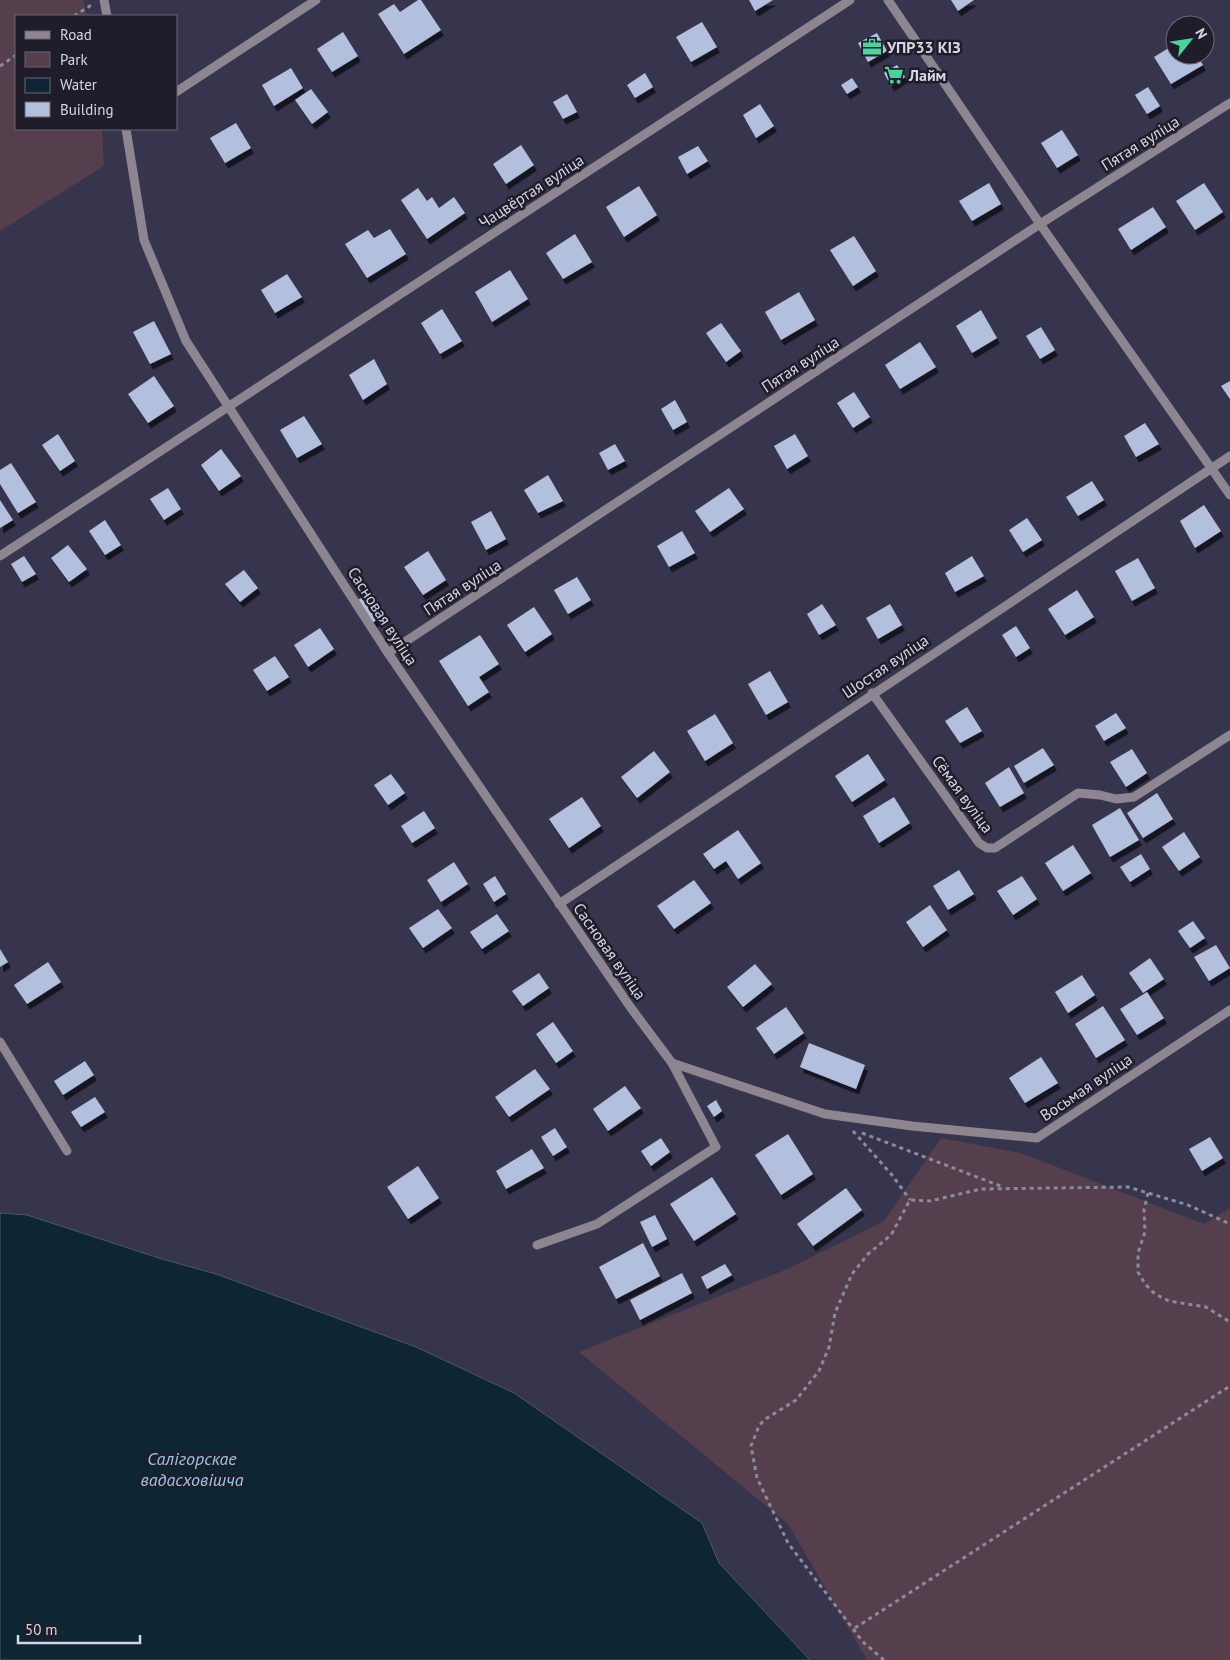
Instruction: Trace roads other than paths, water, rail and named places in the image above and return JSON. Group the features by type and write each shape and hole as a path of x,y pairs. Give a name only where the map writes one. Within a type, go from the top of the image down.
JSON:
{"street":[{"path":"104,0 107,15"},
{"path":"178,91 316,0"},
{"name":"Чацвёртая вуліца","path":"228,407 850,0"},
{"path":"888,0 1040,224 1230,495"},
{"name":"Пятая вуліца","path":"388,653 1040,224 1230,103"},
{"name":"Сасновая вуліца","path":"126,130 144,240 186,341 388,653 559,904 672,1063 716,1147 597,1224 537,1245"},
{"path":"0,556 228,407"},
{"name":"Шостая вуліца","path":"559,904 872,693 1230,456"},
{"name":"Сёмая вуліца","path":"872,693 979,843 987,848 995,848 1078,793 1116,799 1134,797 1230,735"},
{"name":"Восьмая вуліца","path":"672,1063 825,1114 912,1126 1038,1138 1230,1010"},
{"path":"0,1042 66,1151"}],"water":[{"name":"Салігорскае вадасховішча","path":"0,1213 27,1215 162,1259 216,1274 416,1347 514,1393 702,1523 719,1563 810,1660 0,1660"}],"place":[{"name":"УПР33 КІЗ","path":"872,47"},
{"name":"Лайм","path":"894,75"}]}
